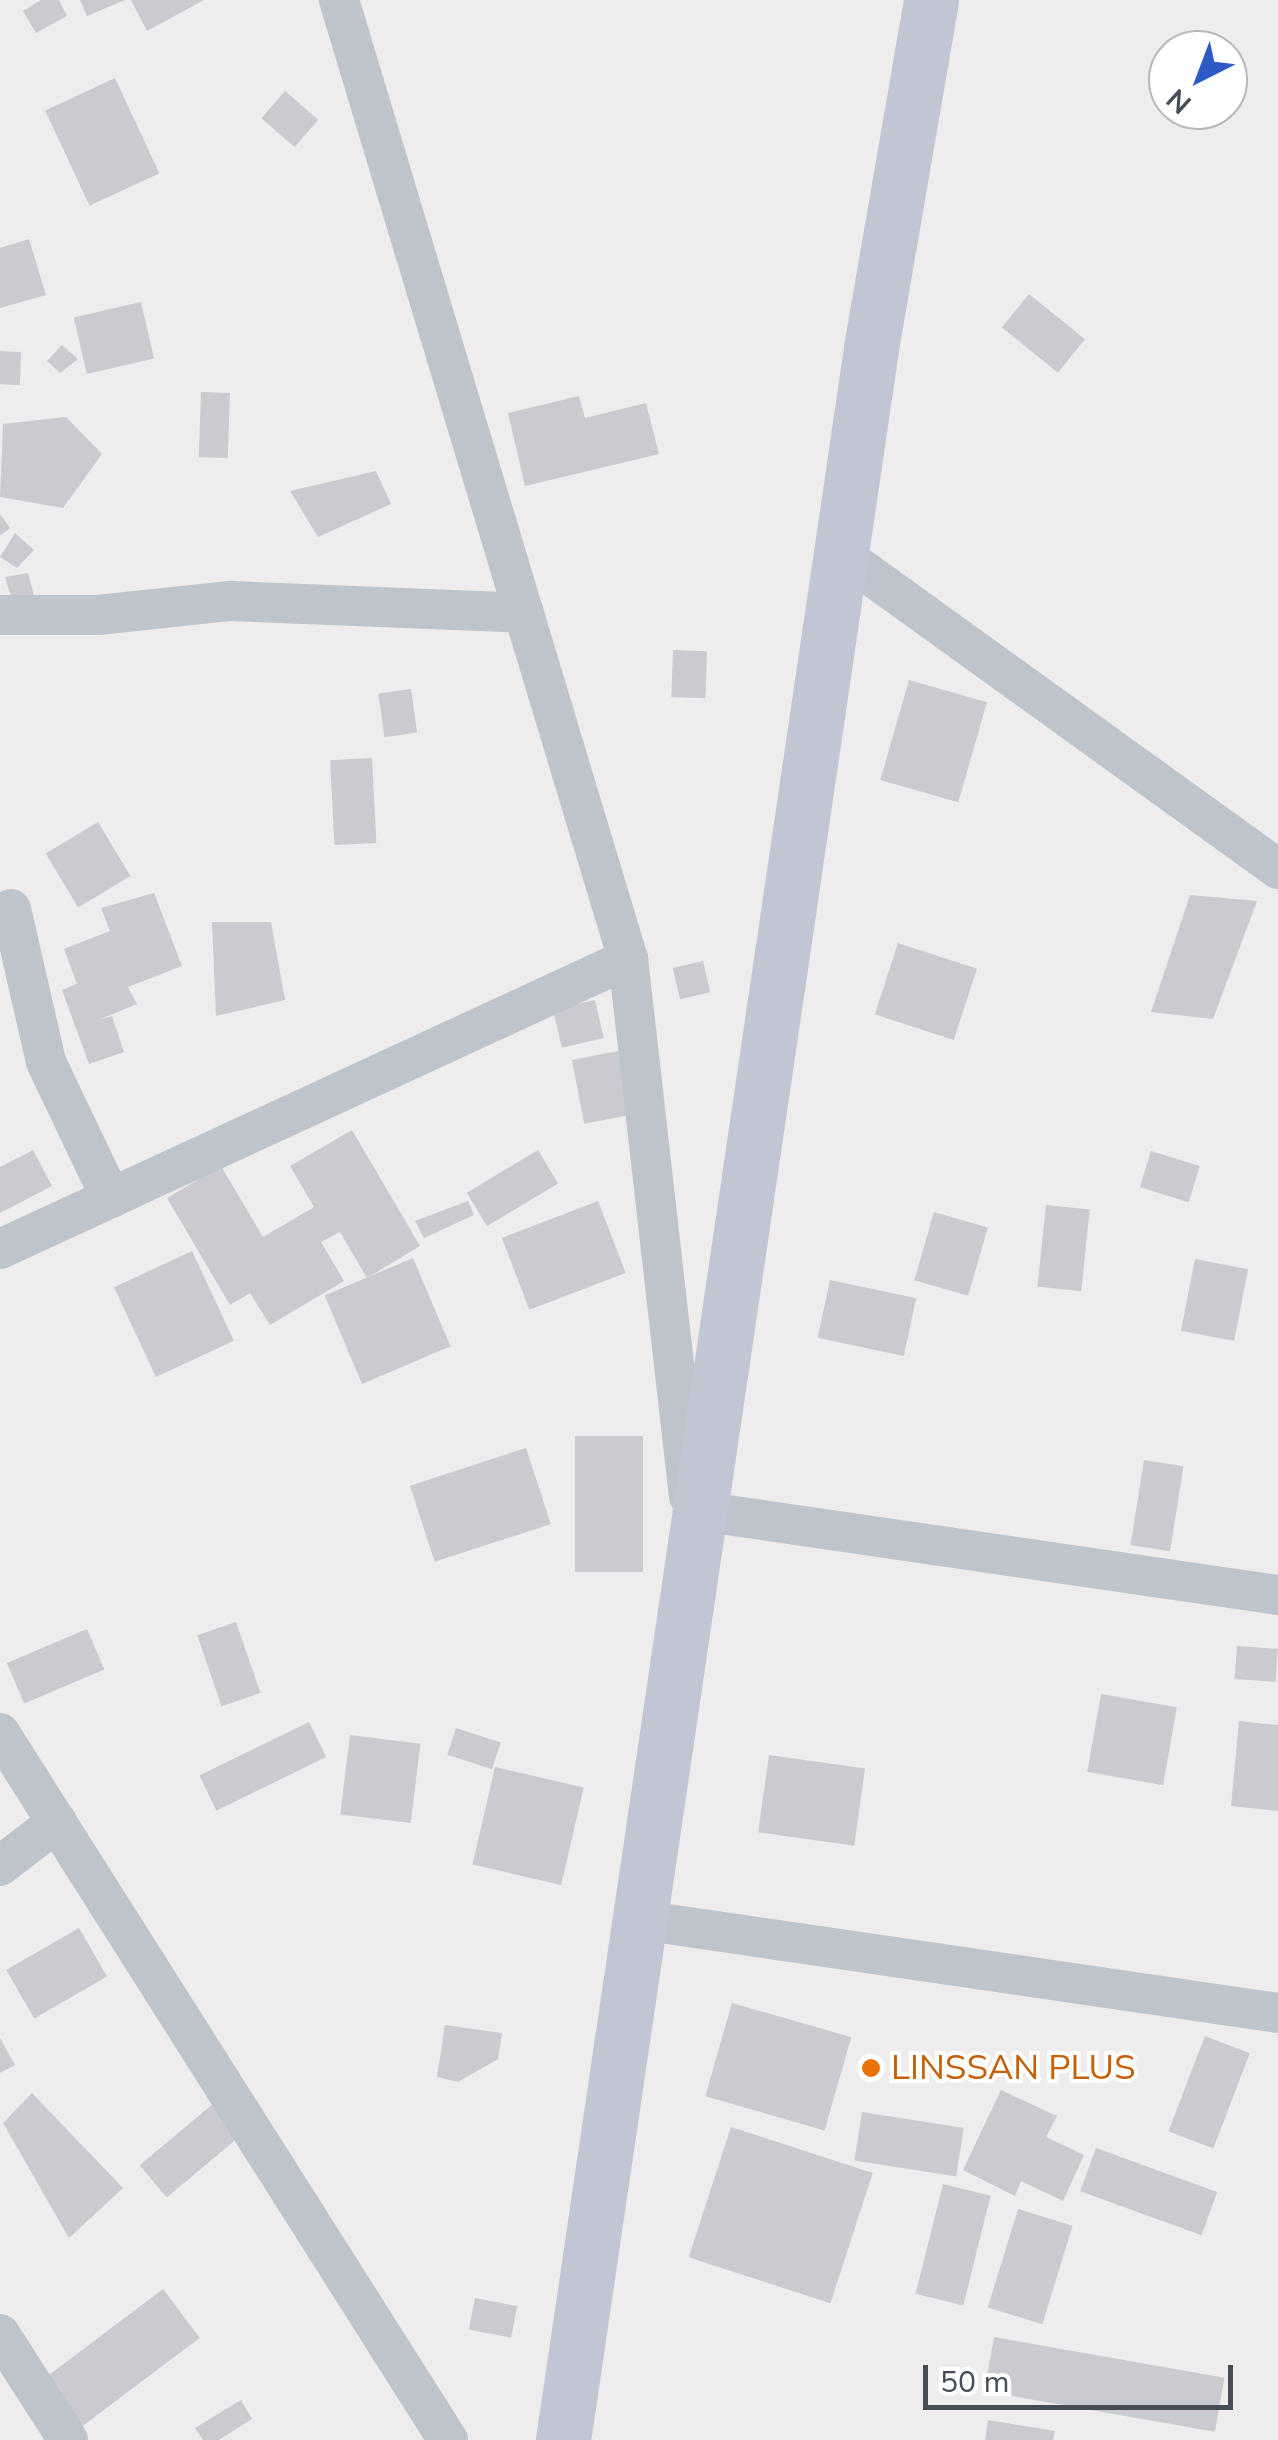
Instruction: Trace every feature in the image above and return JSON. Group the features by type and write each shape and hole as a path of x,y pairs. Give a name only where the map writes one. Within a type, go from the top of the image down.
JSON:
{"main road":[{"path":"563,2440 841,554 932,0"}],"street":[{"path":"339,0 628,959 698,1526 1278,1595"},
{"path":"841,554 1278,869"},
{"path":"0,615 98,615 230,601 524,613"},
{"path":"12,908 46,1062 111,1198"},
{"path":"0,1249 628,959"},
{"path":"0,1733 448,2440"},
{"path":"0,1866 57,1822"},
{"path":"640,1920 1278,2013"},
{"path":"0,2334 68,2440"}],"building":[{"path":"41,0 59,0 67,16 36,33 23,11"},
{"path":"80,0 125,0 87,16"},
{"path":"131,0 204,0 147,31"},
{"path":"115,78 159,173 90,206 45,111"},
{"path":"285,91 318,120 295,147 261,118"},
{"path":"29,239 46,295 0,308 0,248"},
{"path":"1029,294 1085,339 1058,373 1002,327"},
{"path":"141,302 154,359 87,374 74,318"},
{"path":"62,345 78,359 60,373 47,361"},
{"path":"0,351 21,352 20,385 0,384"},
{"path":"201,392 230,393 228,458 199,457"},
{"path":"579,396 585,418 646,403 659,454 525,486 508,413"},
{"path":"66,417 102,454 63,508 0,497 3,424"},
{"path":"376,471 391,504 318,537 290,491"},
{"path":"0,514 10,528 0,536"},
{"path":"15,533 34,550 17,568 0,557"},
{"path":"28,573 35,599 14,606 5,577"},
{"path":"673,650 707,651 705,698 671,697"},
{"path":"909,680 987,702 958,802 880,780"},
{"path":"411,689 417,733 384,737 378,694"},
{"path":"372,758 376,843 335,845 330,760"},
{"path":"98,822 130,876 78,907 46,853"},
{"path":"154,893 182,966 128,987 137,1004 98,1020 112,1016 124,1052 89,1064 62,990 77,984 64,949 110,931 101,908"},
{"path":"1190,895 1257,901 1213,1019 1151,1012"},
{"path":"212,922 271,922 285,1000 216,1016"},
{"path":"898,943 977,969 954,1040 875,1014"},
{"path":"703,961 710,992 680,999 673,968"},
{"path":"595,1000 604,1038 562,1048 553,1010"},
{"path":"618,1051 630,1115 584,1124 572,1060"},
{"path":"352,1130 420,1246 367,1278 340,1232 321,1242 344,1281 270,1325 250,1293 230,1305 167,1198 221,1166 263,1237 314,1207 290,1166"},
{"path":"33,1150 52,1186 0,1213 0,1167"},
{"path":"538,1150 558,1183 487,1226 467,1193"},
{"path":"1151,1151 1200,1166 1189,1202 1140,1187"},
{"path":"468,1201 474,1215 424,1238 415,1221"},
{"path":"598,1201 626,1273 529,1310 502,1238"},
{"path":"1046,1205 1090,1210 1081,1291 1037,1287"},
{"path":"934,1212 988,1227 968,1296 914,1280"},
{"path":"192,1251 234,1341 156,1377 114,1287"},
{"path":"413,1258 451,1346 362,1384 325,1296"},
{"path":"1195,1259 1248,1269 1234,1341 1181,1331"},
{"path":"830,1280 916,1298 904,1356 818,1338"},
{"path":"575,1436 643,1436 643,1572 575,1572"},
{"path":"526,1448 551,1524 435,1562 410,1486"},
{"path":"1144,1460 1184,1466 1170,1551 1131,1545"},
{"path":"236,1622 260,1693 222,1706 197,1635"},
{"path":"87,1629 104,1670 24,1703 7,1663"},
{"path":"1237,1646 1278,1649 1276,1682 1235,1679"},
{"path":"1101,1694 1177,1707 1163,1785 1087,1772"},
{"path":"1239,1721 1278,1725 1278,1811 1231,1806"},
{"path":"309,1722 326,1757 216,1811 199,1775"},
{"path":"456,1728 501,1743 492,1769 447,1755"},
{"path":"350,1735 420,1744 411,1823 340,1814"},
{"path":"769,1755 865,1768 854,1846 758,1832"},
{"path":"495,1767 584,1787 561,1885 473,1864"},
{"path":"79,1928 107,1976 34,2018 6,1970"},
{"path":"732,2003 851,2037 824,2130 705,2096"},
{"path":"445,2025 502,2033 498,2059 458,2082 437,2077"},
{"path":"1205,2036 1250,2053 1213,2148 1168,2131"},
{"path":"0,2038 15,2065 0,2073"},
{"path":"1001,2090 1057,2116 1046,2137 1084,2155 1063,2201 1021,2181 1015,2196 963,2170"},
{"path":"32,2093 123,2188 69,2238 3,2123"},
{"path":"214,2103 241,2135 167,2198 140,2165"},
{"path":"862,2112 964,2128 956,2177 854,2160"},
{"path":"731,2127 873,2173 830,2303 689,2257"},
{"path":"1096,2148 1217,2192 1201,2235 1080,2191"},
{"path":"943,2184 991,2196 963,2305 916,2294"},
{"path":"1018,2209 1073,2226 1042,2324 988,2307"},
{"path":"163,2289 200,2338 73,2433 36,2385"},
{"path":"475,2298 517,2306 511,2338 469,2329"},
{"path":"994,2337 1224,2378 1215,2432 984,2391"},
{"path":"241,2400 252,2419 219,2440 203,2440 195,2428"},
{"path":"988,2420 1055,2431 1053,2440 985,2440"}],"place":[{"name":"LINSSAN PLUS","path":"871,2068"}]}
